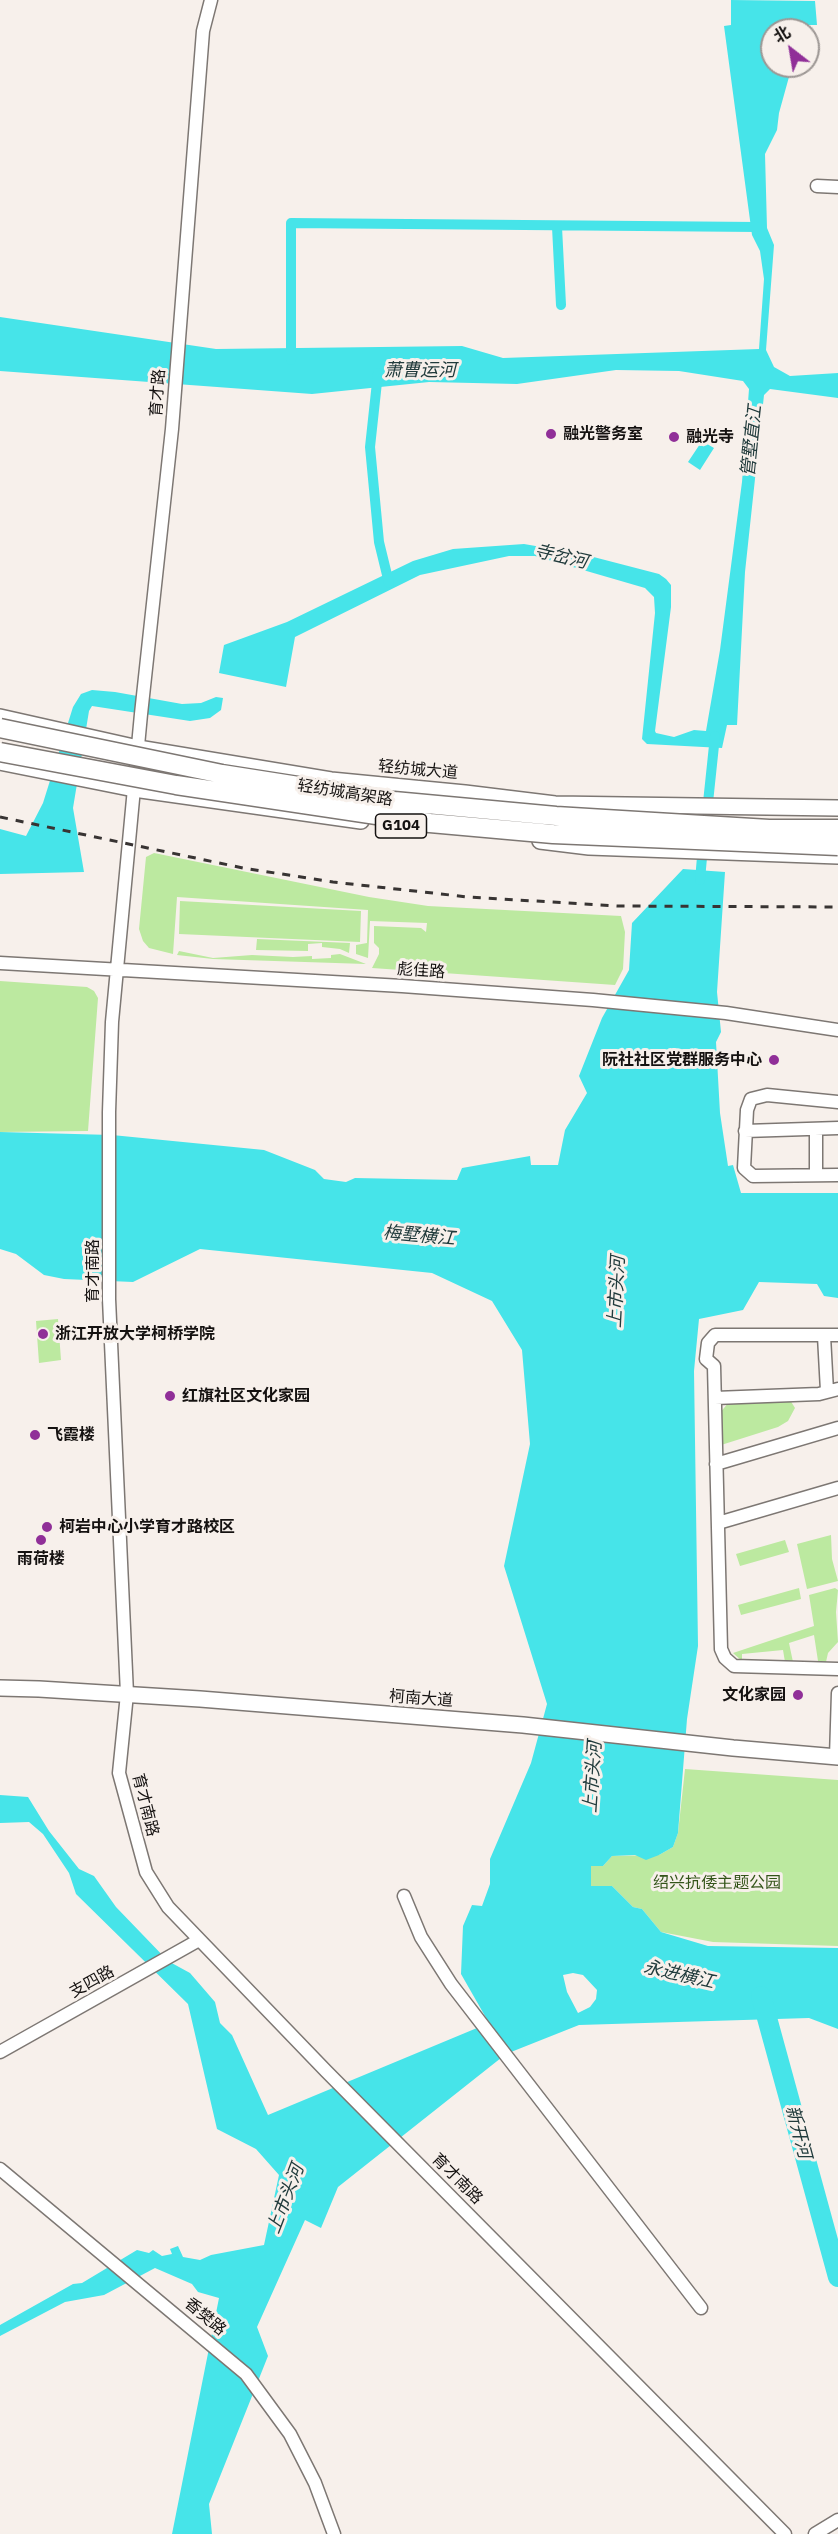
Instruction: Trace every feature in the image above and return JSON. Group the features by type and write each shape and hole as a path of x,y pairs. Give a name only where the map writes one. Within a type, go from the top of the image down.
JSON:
{"highway":[{"name":"轻纺城高架路","path":"0,728 222,774 394,801 568,817 769,829 838,829"},
{"name":"轻纺城高架路","path":"0,752 188,787 430,823 553,834 838,846"}],"main road":[{"name":"轻纺城大道","path":"0,717 138,748 331,780 465,792 555,804 838,808"},
{"name":"G104","path":"0,762 134,789 314,816 589,847 838,856"},
{"name":"柯南大道","path":"0,1688 127,1694 524,1725 837,1757"}],"street":[{"name":"育才路","path":"134,789 172,429 203,31 211,0"},
{"path":"817,186 838,187"},
{"name":"育才南路","path":"134,789 116,970 109,1112 110,1299 127,1694 119,1773 130,1821 146,1872 168,1908 326,2071 785,2534"},
{"name":"彪佳路","path":"0,963 402,986 593,1000 726,1013 838,1030"},
{"path":"838,1102 767,1095 751,1098 747,1110 744,1168 753,1176 838,1175"},
{"path":"745,1131 838,1128"},
{"path":"816,1129 816,1175"},
{"path":"838,1335 715,1335 708,1343 706,1359 714,1366 721,1649 725,1658 734,1666 838,1669"},
{"path":"715,1398 819,1394 833,1390 824,1336"},
{"path":"716,1464 838,1428"},
{"path":"718,1523 838,1488"},
{"path":"837,1757 838,1693"},
{"path":"404,1896 421,1937 451,1984 701,2308"},
{"name":"支四路","path":"0,2052 199,1940"},
{"name":"香樊路","path":"0,2169 201,2334 246,2374 290,2434 315,2483 334,2534"},
{"path":"815,2534 838,2520"}],"green space":[{"path":"154,853 369,897 428,906 621,916 625,932 623,969 615,985 372,968 379,954 379,948 374,943 374,926 421,928 426,932 427,923 370,921 368,958 356,954 356,945 367,943 368,910 177,897 173,954 149,948 143,941 139,929 146,857"},
{"path":"180,901 361,911 360,942 179,934"},
{"path":"257,939 350,943 349,953 340,949 322,947 322,943 308,944 308,951 256,950"},
{"path":"179,951 213,958 252,955 312,956 312,959 331,958 331,955 340,954 366,964 213,959 177,955"},
{"path":"0,981 87,987 94,991 98,998 88,1131 0,1132"},
{"path":"58,1319 61,1360 39,1363 36,1321"},
{"path":"790,1400 795,1408 788,1421 778,1427 718,1446 719,1414 729,1402"},
{"path":"831,1535 832,1559 838,1581 807,1589 797,1544"},
{"path":"785,1540 789,1552 740,1566 736,1554"},
{"path":"799,1588 801,1599 741,1615 738,1605"},
{"path":"835,1588 838,1590 836,1612 838,1642 828,1653 826,1662 818,1661 814,1635 789,1643 793,1662 785,1662 783,1650 742,1654 742,1661 733,1653 814,1626 809,1595"},
{"name":"绍兴抗倭主题公园","path":"685,1769 838,1780 838,1946 713,1942 661,1932 642,1909 633,1907 612,1886 591,1887 590,1866 603,1866 612,1856 659,1855 673,1847 678,1833"}],"water":[{"path":"731,0 815,1 816,18 760,18 760,78 789,78 777,130 765,154 767,228 774,245 766,350 774,367 790,376 838,373 838,398 770,389 764,395 745,572 737,725 727,725 722,748 647,744 642,739 655,613 654,597 645,588 535,556 509,556 420,575 295,637 286,687 219,673 224,645 287,622 413,561 453,549 524,544 582,554 659,574 666,579 671,585 671,607 655,731 674,737 694,730 706,731 720,650 742,482 749,389 743,381 679,371 616,370 517,384 429,382 312,394 0,371 0,317 216,349 462,346 503,358 759,349 764,279 760,251 752,235 724,26 731,25"},
{"path":"702,441 714,448 700,470 688,462"},
{"path":"92,690 182,704 201,703 216,697 223,698 221,710 210,718 190,721 92,706 89,711 73,808 84,872 0,874 0,829 26,836 43,803 73,707 81,694"},
{"path":"683,869 725,872 717,992 721,1032 716,1042 720,1113 728,1166 733,1165 741,1193 838,1193 838,1298 824,1296 817,1284 759,1282 743,1310 699,1319 694,1371 698,1646 687,1719 678,1833 673,1847 646,1860 635,1855 612,1856 603,1866 591,1866 591,1886 612,1886 633,1907 642,1909 661,1932 708,1946 838,1948 838,2029 809,2018 579,2025 506,2054 338,2187 321,2228 305,2220 257,2327 268,2356 209,2504 212,2534 172,2534 219,2298 198,2292 192,2284 155,2268 104,2295 65,2302 0,2336 0,2325 73,2284 82,2283 137,2250 149,2253 153,2250 162,2256 172,2254 170,2249 178,2246 183,2257 200,2260 211,2255 264,2245 279,2175 256,2149 217,2129 188,2004 76,1894 69,1873 43,1834 29,1822 0,1823 0,1795 28,1797 49,1831 79,1869 94,1876 116,1907 168,1961 190,1973 215,2002 220,2023 232,2035 268,2115 489,2023 461,1974 463,1926 472,1905 482,1906 490,1884 490,1859 531,1763 547,1704 504,1566 530,1444 522,1350 492,1301 432,1273 200,1249 133,1282 64,1279 44,1275 16,1254 0,1249 0,1132 112,1135 264,1150 315,1170 324,1179 346,1182 355,1178 457,1180 462,1168 530,1156 531,1165 558,1165 565,1130 587,1093 579,1076 602,1018 629,970 632,923","holes":["573,1973 583,1975 597,1990 596,1999 590,2007 578,2013 567,1992 563,1975"]}],"waterway":[{"path":"291,360 291,223 757,227"},
{"path":"557,227 561,305"},
{"name":"萧曹运河","path":"378,373 370,447 379,542 389,583"},
{"name":"管墅直江","path":"705,831 715,736"},
{"name":"管墅直江","path":"700,880 703,846"},
{"name":"新开河","path":"761,1996 838,2277"}],"railway":[{"path":"0,817 243,868 333,882 468,897 618,906 838,907"}],"place":[{"name":"融光警务室","path":"551,434"},
{"name":"融光寺","path":"674,437"},
{"name":"阮社社区党群服务中心","path":"774,1060"},
{"name":"浙江开放大学柯桥学院","path":"43,1334"},
{"name":"红旗社区文化家园","path":"170,1396"},
{"name":"飞霞楼","path":"35,1435"},
{"name":"柯岩中心小学育才路校区","path":"47,1527"},
{"name":"雨荷楼","path":"41,1540"},
{"name":"文化家园","path":"798,1695"}],"water label":[{"name":"寺岔河","path":"561,557"},
{"name":"梅墅横江","path":"419,1236"},
{"name":"上市头河","path":"617,1292"},
{"name":"上市头河","path":"593,1777"},
{"name":"永进横江","path":"679,1975"},
{"name":"上市头河","path":"286,2199"}]}
